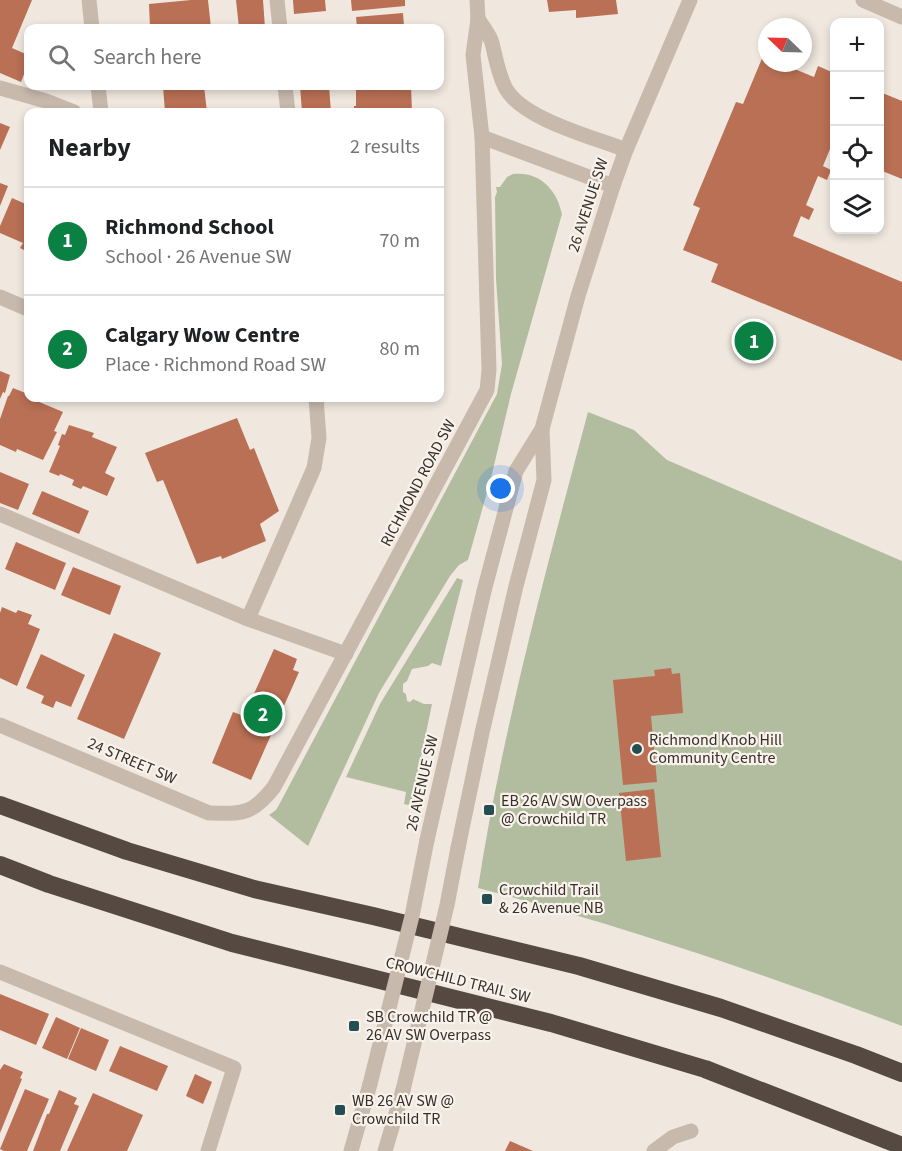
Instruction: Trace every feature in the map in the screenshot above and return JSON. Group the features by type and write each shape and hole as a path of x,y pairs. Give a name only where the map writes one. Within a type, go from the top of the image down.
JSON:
{"highway":[{"path":"0,805 127,851 254,889 579,966 710,1005 902,1073"},
{"name":"CROWCHILD TRAIL SW","path":"0,865 49,884 232,943 551,1023 705,1069 902,1146"}],"street":[{"path":"89,0 92,24"},
{"path":"277,0 280,24"},
{"name":"RICHMOND ROAD SW","path":"252,808 260,804 274,787 487,390 489,370 482,137 473,55 478,19 477,0"},
{"name":"26 AVENUE SW","path":"351,1151 410,926 427,840 484,591 516,471 542,429 578,296 613,186 690,0"},
{"path":"862,0 902,17"},
{"name":"RICHMOND ROAD SW","path":"478,19 492,41 496,66 513,100 524,109 544,118 626,150"},
{"path":"0,88 64,108"},
{"path":"98,90 101,108"},
{"path":"285,90 288,108"},
{"path":"482,137 613,186"},
{"path":"0,297 24,307"},
{"path":"248,619 314,468 320,438 316,402"},
{"name":"26 AVENUE SW","path":"385,1151 403,1090 447,905 482,733 516,586 544,480 542,429"},
{"path":"0,514 248,619 346,654"},
{"name":"24 STREET SW","path":"0,725 208,813 236,814 252,808"},
{"path":"0,972 234,1068 208,1151"},
{"path":"654,1151 673,1137 691,1131"}],"green space":[{"path":"513,174 531,176 546,184 556,197 562,214 511,394 468,560 459,565 450,576 379,693 308,846 269,815 280,803 497,394 502,364 496,279 495,197 496,187 500,187 507,177"},
{"path":"588,412 634,430 667,460 902,561 902,1026 692,951 532,902 478,888 513,708 541,590"},
{"path":"457,578 463,580 441,666 432,663 412,669 407,681 403,684 403,692 406,694 407,701 410,702 413,699 424,704 432,704 412,801 408,805 404,804 406,792 346,777 380,704"}],"building":[{"path":"0,0 32,0 12,48 24,53 24,74 21,82 0,73"},
{"path":"208,0 211,24 150,24 149,4"},
{"path":"236,0 263,0 265,24 239,24"},
{"path":"293,0 325,0 326,11 294,14"},
{"path":"351,0 405,0 405,6 352,11"},
{"path":"547,0 616,0 618,14 576,18 576,10 549,12"},
{"path":"403,13 404,24 357,24 356,17"},
{"path":"818,66 830,71 830,149 823,166 830,170 830,172 827,180 818,176 806,205 814,209 809,220 801,216 793,236 902,282 902,361 711,282 718,264 683,250 700,208 693,205 736,102 743,104 758,68 758,72 802,72 814,77"},
{"path":"163,90 204,90 207,108 165,108"},
{"path":"300,90 329,90 331,108 302,108"},
{"path":"356,90 411,90 412,108 354,108"},
{"path":"884,94 902,101 902,179 884,172"},
{"path":"0,123 10,127 0,150"},
{"path":"0,183 8,186 0,206"},
{"path":"12,198 24,203 24,250 20,248 23,243 0,233 0,226"},
{"path":"0,371 10,375 5,393 3,392 0,399"},
{"path":"13,388 24,392 24,402 39,402 63,412 54,431 57,432 43,460 17,449 16,452 0,445 0,419"},
{"path":"237,418 250,450 254,448 279,511 260,524 266,541 222,559 221,556 197,564 163,480 157,482 145,453"},
{"path":"69,425 94,433 92,437 117,447 105,473 115,478 107,496 83,486 81,489 72,485 74,480 49,472 60,446 58,445 62,434 65,435"},
{"path":"0,472 29,484 18,510 0,503"},
{"path":"42,491 89,511 79,534 32,514"},
{"path":"16,542 66,563 55,590 5,569"},
{"path":"73,567 121,586 110,615 61,595"},
{"path":"2,607 16,613 18,610 32,615 28,624 40,629 17,686 0,678 0,613"},
{"path":"114,633 161,653 124,739 77,719"},
{"path":"274,649 297,659 293,670 299,672 251,780 212,763 233,712 244,716"},
{"path":"41,654 85,675 71,707 56,701 53,708 41,703 44,696 26,688"},
{"name":"Richmond Knob Hill Community Centre","path":"671,668 672,674 680,673 683,713 651,716 657,782 623,785 613,680 655,676 654,670"},
{"name":"Richmond Knob Hill Community Centre","path":"654,789 661,857 626,861 619,793"},
{"path":"0,994 49,1014 36,1045 0,1030"},
{"path":"56,1017 80,1028 67,1059 42,1048"},
{"path":"81,1028 109,1040 96,1071 68,1059"},
{"path":"120,1046 168,1066 157,1091 109,1071"},
{"path":"4,1064 23,1072 0,1133 0,1070"},
{"path":"195,1074 212,1082 203,1104 186,1096"},
{"path":"25,1089 49,1099 27,1151 4,1151 0,1149"},
{"path":"59,1090 77,1098 74,1104 79,1106 60,1151 33,1151 47,1114"},
{"path":"93,1093 143,1115 127,1151 67,1151"},
{"path":"510,1141 533,1151 505,1151"}],"place":[{"name":"Richmond School","path":"754,341"},
{"name":"Calgary Wow Centre","path":"263,714"},
{"name":"Richmond Knob Hill Community Centre","path":"637,749"},
{"name":"EB 26 AV SW Overpass @ Crowchild TR","path":"489,810"},
{"name":"Crowchild Trail & 26 Avenue NB","path":"487,899"},
{"name":"SB Crowchild TR @ 26 AV SW Overpass","path":"354,1026"},
{"name":"WB 26 AV SW @ Crowchild TR","path":"340,1110"}]}
